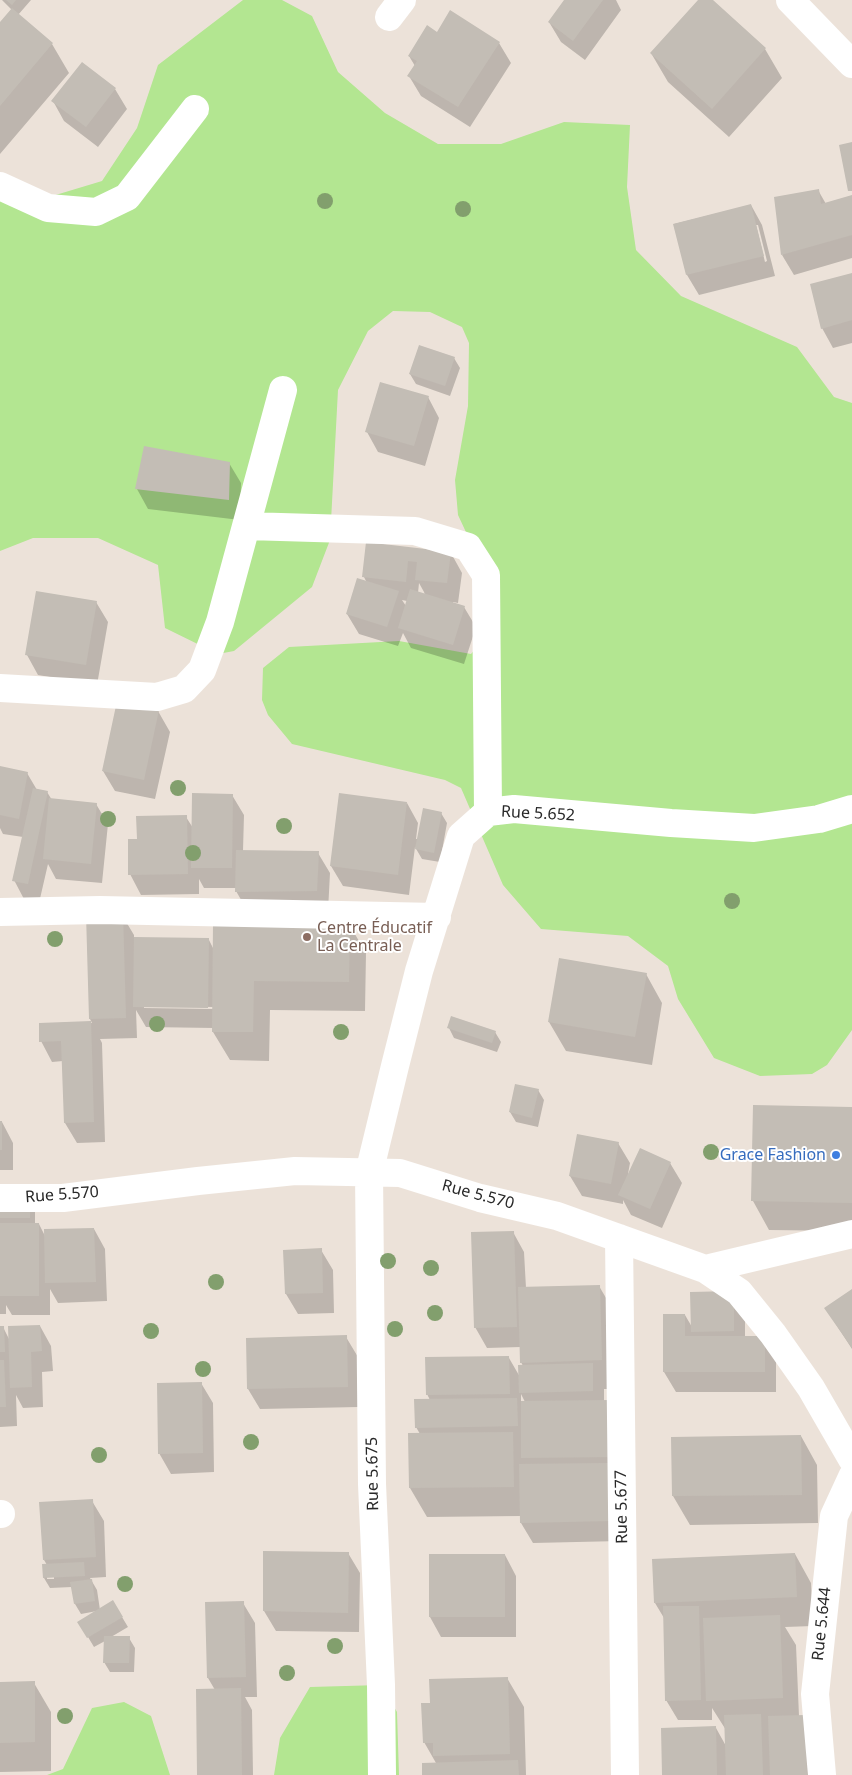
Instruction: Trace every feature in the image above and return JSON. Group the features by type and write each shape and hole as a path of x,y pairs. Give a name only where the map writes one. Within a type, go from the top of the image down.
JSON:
{"street":[{"path":"790,0 852,64"},
{"path":"0,186 48,208 96,212 127,197 195,109"},
{"path":"0,688 156,697 184,689 202,670 220,622 283,390"},
{"path":"247,526 415,530 468,547 486,576 488,812"},
{"name":"Rue 5.652","path":"369,1173 419,971 461,836 488,812 514,810 671,824 754,828 819,819 852,809"},
{"path":"0,912 100,910 437,918"},
{"name":"Rue 5.570","path":"0,1198 63,1198 295,1171 400,1173 480,1198 557,1216 705,1269 739,1292 773,1334 811,1388 852,1459"},
{"name":"Rue 5.675","path":"369,1173 372,1484 381,1685 382,1775"},
{"path":"705,1269 852,1234"},
{"name":"Rue 5.677","path":"619,1238 626,1775"},
{"name":"Rue 5.644","path":"822,1775 815,1694 834,1516 852,1477"}],"green space":[{"path":"243,0 282,0 312,16 338,72 385,113 438,144 501,144 564,122 630,125 627,187 636,250 681,296 797,347 834,397 852,403 852,1030 827,1065 812,1074 760,1076 714,1058 678,999 668,966 628,936 541,929 503,885 461,788 445,780 292,744 268,715 262,700 263,668 289,647 399,641 471,654 482,641 486,575 458,515 455,480 468,406 469,343 462,327 430,312 393,311 368,331 338,390 330,540 312,587 234,651 218,654 165,628 158,565 98,538 33,538 0,551 0,198 39,200 102,181 137,128 158,65"},
{"path":"381,1685 397,1712 399,1775 274,1775 280,1738 310,1687"},
{"path":"124,1702 151,1716 170,1775 47,1775 63,1769 92,1708"}],"building":[{"path":"6,0 16,0 12,5"},
{"path":"564,0 603,0 573,41 548,22"},
{"path":"698,0 713,0 766,48 712,109 650,53"},
{"path":"12,8 53,43 0,106 0,22"},
{"path":"450,10 500,42 458,107 407,76 417,61 408,56 427,25 437,32"},
{"path":"82,62 116,88 86,127 51,101"},
{"path":"852,142 852,191 848,191 839,145"},
{"path":"819,189 821,204 852,195 852,235 781,255 774,197"},
{"path":"751,204 764,256 686,275 673,224"},
{"path":"852,273 852,320 821,329 810,284"},
{"path":"419,345 455,357 445,386 409,374"},
{"path":"380,382 429,396 414,446 365,432"},
{"path":"144,446 230,462 229,500 135,489"},
{"path":"366,542 451,552 447,583 415,580 417,562 408,561 406,582 362,577"},
{"path":"357,578 399,591 387,627 346,614"},
{"path":"410,589 465,606 453,645 398,628"},
{"path":"36,591 97,601 86,665 25,655"},
{"path":"117,701 159,710 144,780 102,771"},
{"path":"0,766 28,772 19,819 0,815"},
{"path":"33,788 48,791 28,884 12,881"},
{"path":"192,793 233,794 232,868 191,868"},
{"path":"339,793 407,802 398,875 330,866"},
{"path":"49,798 97,803 91,864 43,859"},
{"path":"423,808 442,812 434,853 415,849"},
{"path":"187,815 188,874 128,875 128,839 137,839 136,816"},
{"path":"236,850 319,851 317,891 235,892"},
{"path":"123,913 126,1018 89,1019 86,914"},
{"path":"213,922 350,923 349,982 254,981 253,1032 212,1032"},
{"path":"134,937 209,938 208,1008 133,1007"},
{"path":"559,958 647,973 635,1037 548,1022"},
{"path":"451,1016 496,1031 492,1043 447,1028"},
{"path":"91,1021 94,1122 64,1123 61,1041 39,1042 39,1023"},
{"path":"515,1084 539,1089 532,1118 509,1112"},
{"path":"753,1105 852,1107 852,1203 751,1201"},
{"path":"0,1121 2,1121 2,1150 0,1150"},
{"path":"577,1134 619,1142 611,1184 569,1176"},
{"path":"640,1148 671,1162 650,1209 618,1195"},
{"path":"0,1201 30,1201 30,1218 0,1218"},
{"path":"0,1223 39,1223 39,1296 0,1296"},
{"path":"94,1228 96,1282 45,1283 44,1229"},
{"path":"514,1231 517,1327 474,1328 471,1232"},
{"path":"322,1248 323,1293 285,1294 283,1250"},
{"path":"600,1285 602,1360 520,1363 518,1287"},
{"path":"852,1289 852,1348 824,1308"},
{"path":"734,1291 734,1331 691,1332 690,1292"},
{"path":"663,1314 685,1314 685,1336 765,1336 765,1372 663,1372"},
{"path":"40,1325 42,1351 31,1352 32,1387 10,1388 8,1326"},
{"path":"0,1326 4,1326 5,1352 0,1352"},
{"path":"347,1335 348,1387 247,1389 246,1338"},
{"path":"509,1356 510,1394 426,1395 425,1357"},
{"path":"0,1360 4,1360 6,1407 0,1407"},
{"path":"593,1363 593,1391 519,1393 518,1365"},
{"path":"202,1382 203,1453 158,1454 157,1383"},
{"path":"517,1398 518,1426 415,1428 414,1399"},
{"path":"611,1400 612,1457 521,1458 521,1401"},
{"path":"513,1432 514,1487 409,1488 408,1433"},
{"path":"801,1435 802,1495 672,1496 671,1437"},
{"path":"608,1463 610,1521 520,1523 519,1464"},
{"path":"93,1499 96,1557 43,1560 39,1502"},
{"path":"263,1551 349,1552 348,1613 263,1611"},
{"path":"795,1553 797,1597 654,1603 652,1559"},
{"path":"429,1554 505,1554 505,1617 429,1617"},
{"path":"84,1562 85,1576 43,1578 42,1564"},
{"path":"92,1579 95,1601 74,1604 70,1582"},
{"path":"113,1600 123,1617 87,1638 77,1622"},
{"path":"244,1601 246,1677 207,1678 205,1602"},
{"path":"663,1606 699,1606 701,1700 665,1701"},
{"path":"780,1615 783,1698 706,1701 703,1618"},
{"path":"104,1636 130,1636 129,1663 103,1663"},
{"path":"508,1677 510,1754 433,1756 433,1743 423,1743 421,1703 430,1703 429,1679"},
{"path":"35,1681 35,1742 0,1743 0,1682"},
{"path":"241,1688 242,1775 197,1775 196,1689"},
{"path":"761,1714 763,1775 726,1775 724,1715"},
{"path":"805,1715 807,1775 770,1775 768,1716"},
{"path":"716,1726 717,1775 662,1775 661,1728"},
{"path":"518,1760 519,1775 422,1775 422,1763"}],"place":[{"name":"Centre Éducatif La Centrale","path":"307,937"},
{"name":"Grace Fashion","path":"836,1155"}]}
